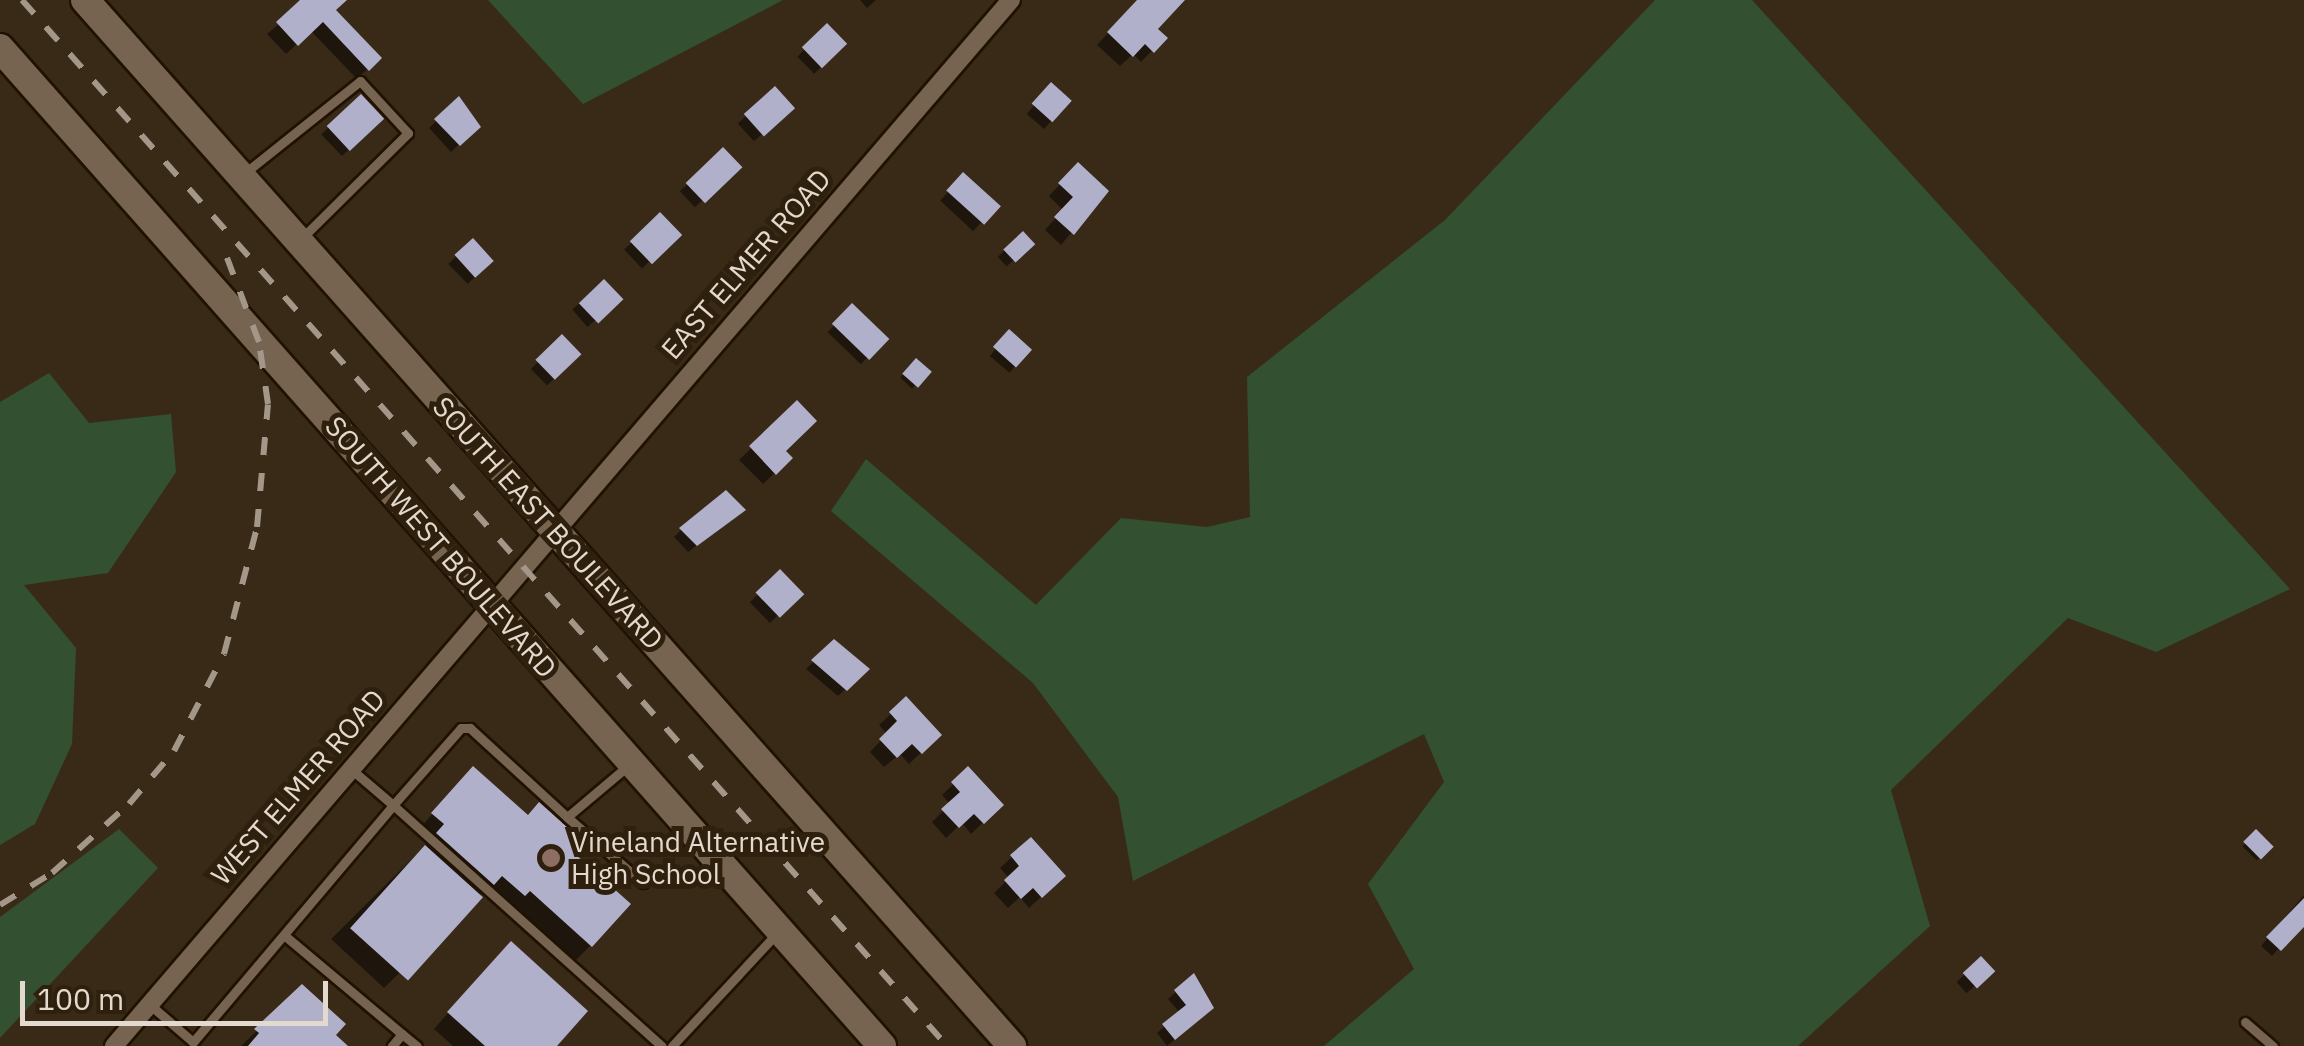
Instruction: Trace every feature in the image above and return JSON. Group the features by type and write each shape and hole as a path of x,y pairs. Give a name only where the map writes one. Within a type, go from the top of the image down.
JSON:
{"main road":[{"name":"SOUTH EAST BOULEVARD","path":"85,0 1012,1046"},
{"name":"SOUTH WEST BOULEVARD","path":"0,48 882,1046"}],"street":[{"name":"EAST ELMER ROAD","path":"524,566 1011,0"},
{"name":"WEST ELMER ROAD","path":"114,1046 524,566"}],"lane":[{"path":"240,177 360,81 408,133 298,242"},
{"path":"149,1004 195,1044 455,733 470,728 643,883"},
{"path":"567,817 632,763"},
{"path":"351,768 662,1046"},
{"path":"672,1046 780,930"},
{"path":"284,935 417,1046"},
{"path":"2245,1022 2273,1046"},
{"path":"392,1046 402,1034"}],"green space":[{"path":"488,0 783,0 583,104"},
{"path":"1655,0 1752,0 2290,589 2156,652 2068,618 1891,790 1930,926 1798,1046 1324,1046 1414,969 1368,884 1444,782 1424,734 1133,881 1118,797 1033,683 831,511 866,459 1036,605 1121,518 1207,527 1250,517 1247,377 1445,220"},
{"path":"49,373 89,423 171,414 176,472 108,573 24,585 76,648 72,744 35,824 0,845 0,402"},
{"path":"119,829 158,868 0,1038 0,917"}],"building":[{"path":"300,0 347,0 336,10 382,58 369,71 323,22 298,46 276,22"},
{"path":"1137,0 1185,0 1158,29 1168,38 1154,53 1145,44 1133,57 1107,32"},
{"path":"827,23 847,44 822,68 802,47"},
{"path":"1051,82 1072,101 1052,122 1032,104"},
{"path":"775,86 795,108 764,136 744,114"},
{"path":"361,94 384,119 350,151 327,126"},
{"path":"459,96 481,127 460,146 434,119"},
{"path":"723,147 742,167 705,203 686,183"},
{"path":"1078,162 1109,191 1074,235 1054,217 1073,197 1058,183"},
{"path":"963,172 1001,206 984,225 946,191"},
{"path":"660,212 682,235 652,264 630,241"},
{"path":"1023,231 1035,244 1016,263 1003,249"},
{"path":"473,238 494,261 475,278 454,255"},
{"path":"604,279 623,299 598,323 579,303"},
{"path":"852,303 889,339 869,360 832,324"},
{"path":"1009,329 1032,350 1016,368 993,347"},
{"path":"562,334 581,354 555,380 535,360"},
{"path":"916,358 932,372 918,388 902,374"},
{"path":"797,400 817,421 786,451 793,458 776,475 749,446"},
{"path":"726,490 746,510 697,546 679,528"},
{"path":"780,569 804,594 780,618 756,593"},
{"path":"834,639 870,669 847,691 811,660"},
{"path":"906,696 942,735 922,754 912,744 897,758 879,739 897,721 889,712"},
{"path":"473,766 528,815 539,802 585,843 575,854 631,904 592,947 530,891 525,896 502,876 494,885 436,833 444,824 431,813"},
{"path":"968,766 1004,805 984,824 974,814 959,828 941,809 960,792 951,782"},
{"path":"2256,829 2274,847 2261,859 2243,842"},
{"path":"1031,837 1066,876 1042,898 1033,888 1021,899 1004,880 1019,866 1010,855"},
{"path":"425,845 483,897 408,980 350,928"},
{"path":"2304,898 2304,927 2281,951 2266,937"},
{"path":"511,941 588,1011 557,1046 485,1046 447,1012"},
{"path":"1981,956 1995,971 1977,988 1963,973"},
{"path":"1194,973 1214,1008 1175,1040 1162,1024 1186,1005 1174,990"},
{"path":"302,984 346,1024 336,1035 348,1046 248,1046 259,1033 254,1029"}],"railway":[{"path":"22,0 947,1046"},
{"path":"0,905 52,873 129,804 174,751 224,654 257,527 268,404 259,342 221,242"}],"place":[{"name":"Vineland Alternative High School","path":"551,858"}]}
